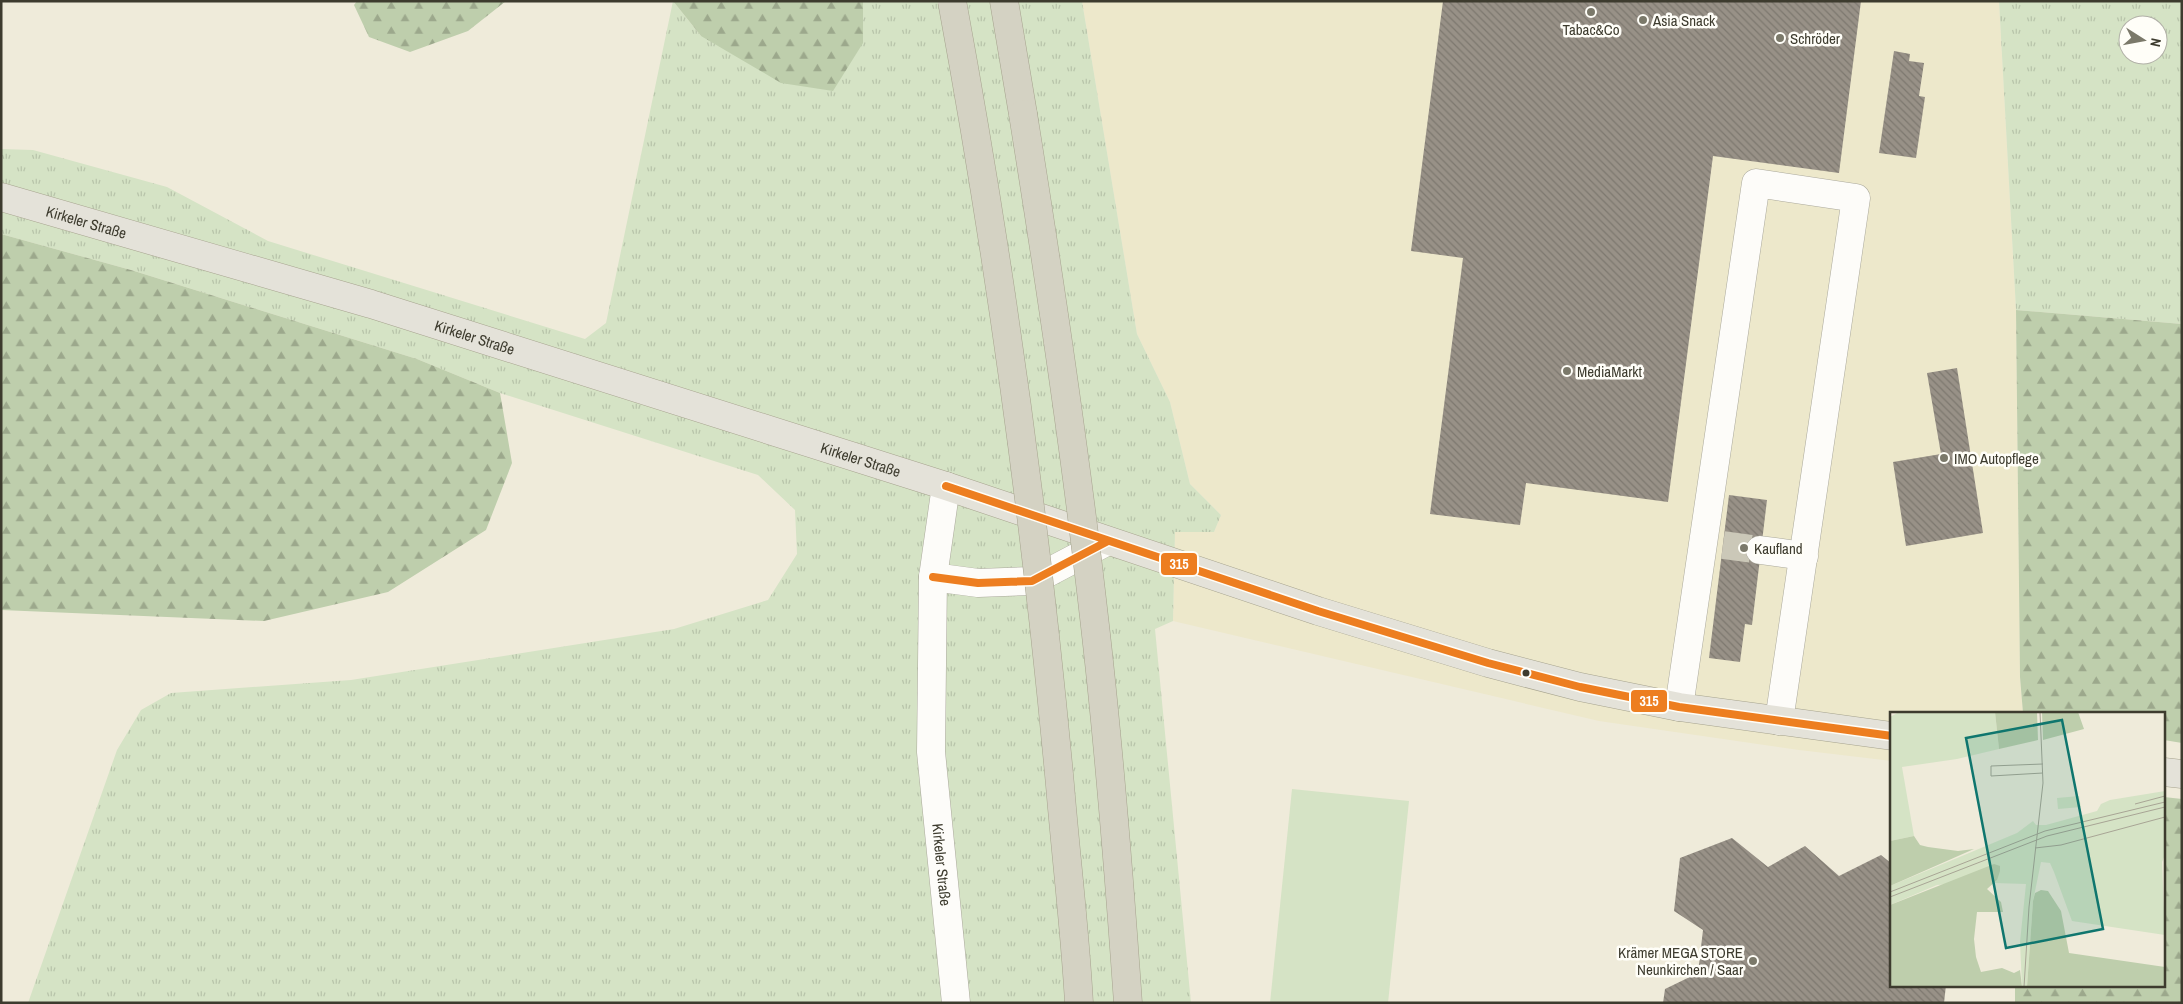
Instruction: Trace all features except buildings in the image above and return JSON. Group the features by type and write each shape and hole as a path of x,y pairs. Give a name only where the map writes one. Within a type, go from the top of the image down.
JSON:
{"highway":[{"path":"952,1 976,131 1008,345 1045,626 1079,1003"},
{"path":"1004,1 1024,114 1061,356 1095,619 1116,842 1128,1003"}],"main road":[{"name":"Kirkeler Straße","path":"1,197 380,306 946,486 1318,611 1488,663 1580,687 1679,707 1890,736"},
{"path":"2166,772 2182,774"}],"lane":[{"path":"1679,707 1713,544 1756,183 1765,184 1856,198 1779,721"},
{"name":"Kirkeler Straße","path":"946,486 933,577 931,752 956,1003"},
{"path":"933,577 978,583 1032,580 1108,541"},
{"path":"1760,550 1804,556"}],"shaded area":[{"path":"1082,1 1999,1 2016,310 2020,677 2023,712 1890,712 1890,761 1799,750 1599,721 1173,621 1175,532 1214,532 1221,515 1190,484 1170,402 1137,334"}],"green space":[{"path":"357,1 506,1 468,31 410,52 369,37 354,5"},
{"path":"673,1 701,36 863,43 863,1 1082,1 1137,334 1170,402 1190,484 1221,515 1214,532 1175,532 1173,621 1155,629 1191,1003 28,1003 117,750 141,710 171,693 351,680 674,629 768,600 797,554 795,510 758,475 500,393 417,359 131,270 1,234 1,149 33,150 167,187 268,241 585,339 606,323"},
{"path":"673,1 863,1 863,43 833,91 781,83 701,36"},
{"path":"1999,1 2182,1 2182,324 2016,310"},
{"path":"1,234 131,270 417,359 500,393 512,463 486,530 388,592 264,621 1,610"},
{"path":"2016,310 2182,324 2182,743 2166,740 2166,712 2023,712 2020,677"},
{"path":"1292,789 1409,801 1388,1003 1270,1003"},
{"path":"2166,797 2182,799 2182,1003 2015,1003 2015,986 2166,986"}],"tunnel":[{"path":"1723,545 1760,550"}],"transit line":[{"name":"315","path":"946,486 1318,611 1488,663 1580,687 1679,707 1890,736"},
{"name":"315","path":"933,577 978,583 1032,581 1108,541"}],"place":[{"name":"Tabac&Co","path":"1591,12"},
{"name":"Asia Snack","path":"1643,20"},
{"name":"Schröder","path":"1780,38"},
{"name":"MediaMarkt","path":"1567,371"},
{"name":"IMO Autopflege","path":"1944,458"},
{"name":"Kaufland","path":"1744,548"},
{"name":"Krämer MEGA STORE Neunkirchen / Saar","path":"1753,961"}]}
